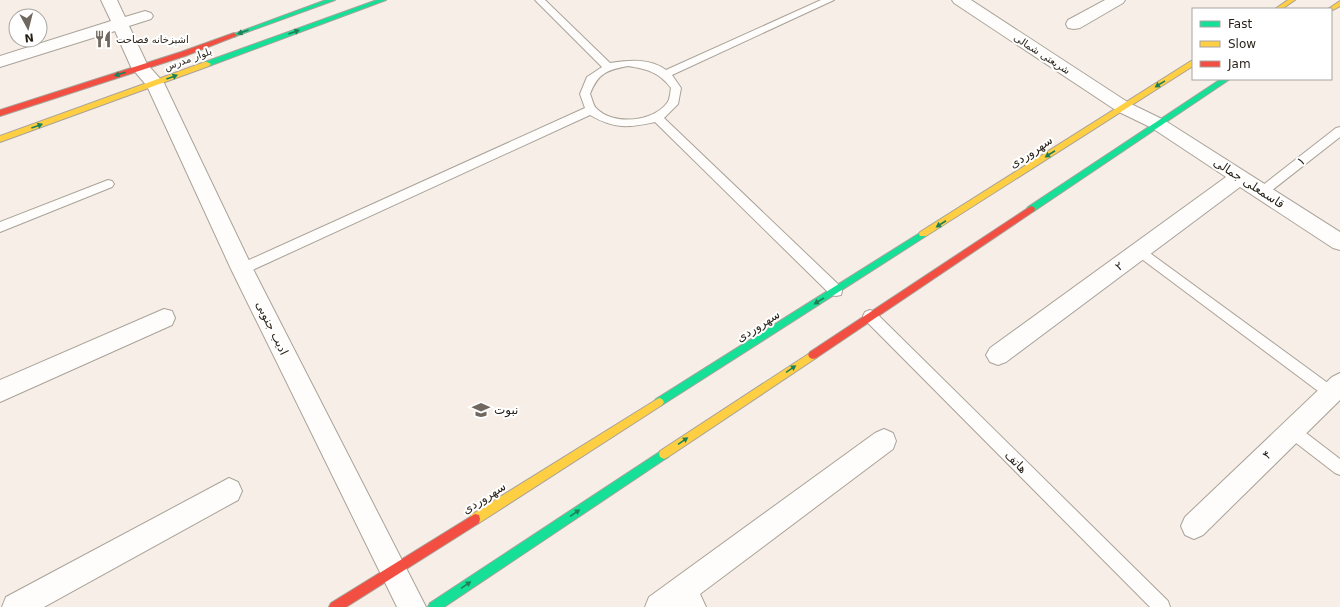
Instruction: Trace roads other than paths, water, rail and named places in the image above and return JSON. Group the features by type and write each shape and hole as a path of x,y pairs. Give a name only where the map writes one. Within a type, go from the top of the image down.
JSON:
{"street":[{"name":"ادیب جنوبی","path":"109,0 392,570 412,607"},
{"name":"بلوار مدرس","path":"0,140 147,75 332,0"},
{"name":"بلوار مدرس","path":"0,113 147,75 383,0"},
{"name":"شریعتی شمالی","path":"960,0 1124,107 1158,124"},
{"path":"1074,24 1118,0"},
{"path":"1280,8 1292,0"},
{"path":"0,62 144,16"},
{"name":"سهروردی","path":"335,607 836,291 1192,64"},
{"path":"434,607 1224,80"},
{"name":"قاسمعلی جمالی","path":"1158,124 1340,242"},
{"name":"۲","path":"998,355 1240,177"},
{"path":"0,391 164,318"},
{"name":"۴","path":"1194,526 1336,388"},
{"path":"659,607 686,599 884,441"},
{"path":"16,607 229,491"}],"lane":[{"path":"540,0 608,67"},
{"path":"666,74 829,0"},
{"path":"628,63 649,65 666,74 676,88 673,104 657,118 634,123 609,121 591,110 585,94 591,79 608,67 628,63"},
{"path":"242,269 591,110"},
{"path":"657,118 836,291"},
{"name":"۱","path":"1262,192 1340,131"},
{"path":"0,227 108,184"},
{"path":"1139,251 1336,388"},
{"name":"هاتف","path":"870,316 1162,607"},
{"path":"1292,431 1340,468"}],"place":[{"name":"اشپزخانه فصاحت","path":"103,39"},
{"name":"نبوت","path":"481,410"}]}
